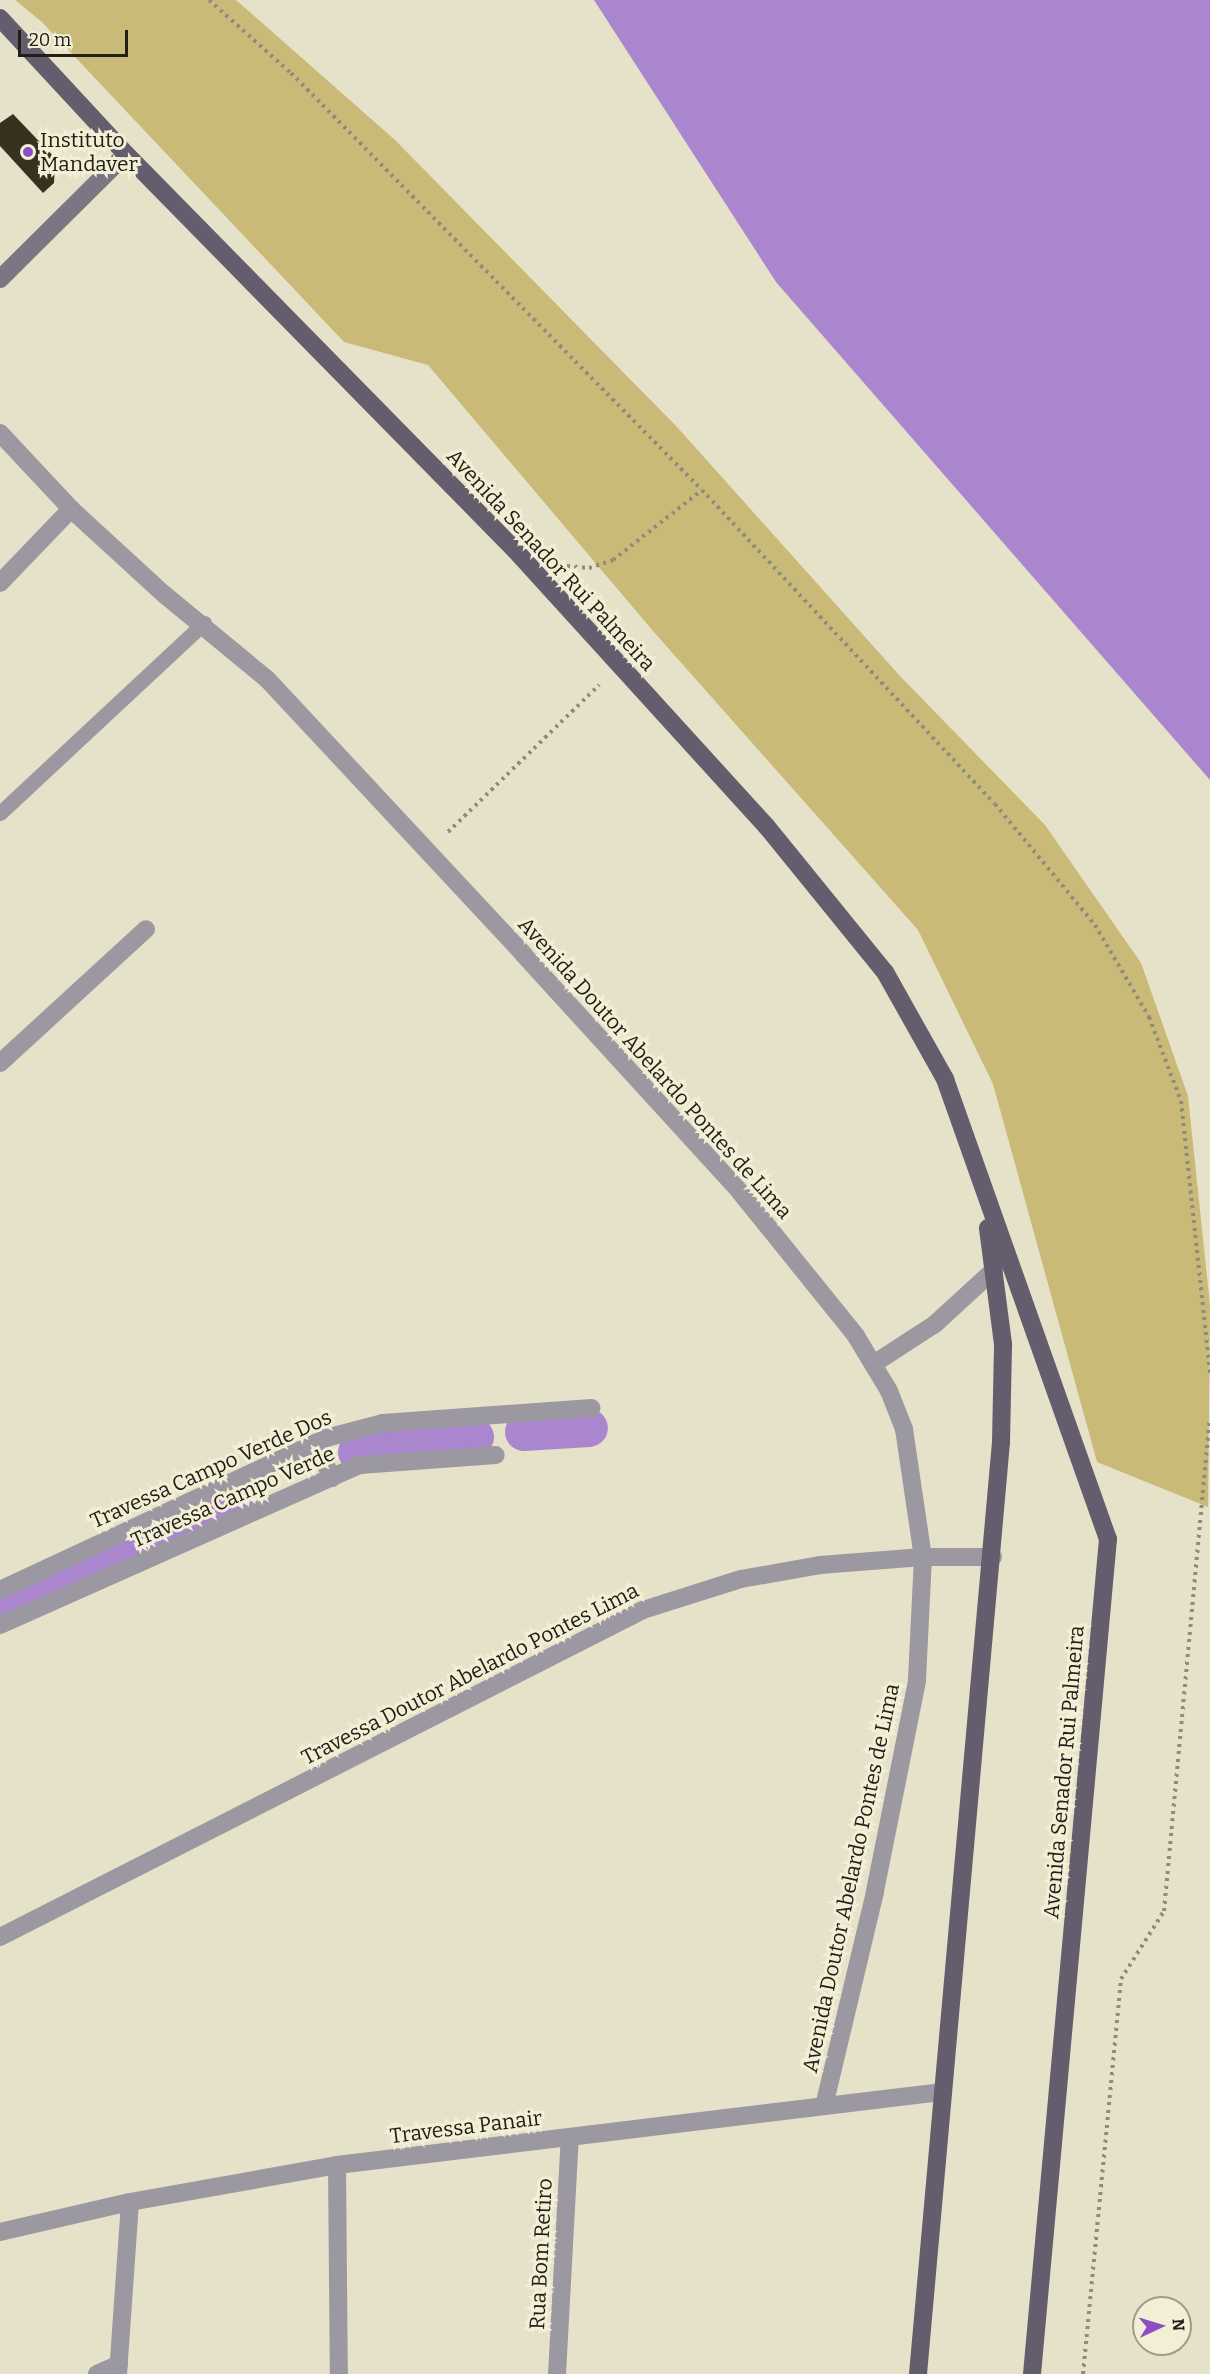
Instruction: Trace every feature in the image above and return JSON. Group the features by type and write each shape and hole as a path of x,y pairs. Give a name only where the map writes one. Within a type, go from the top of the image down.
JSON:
{"main road":[{"name":"Avenida Senador Rui Palmeira","path":"0,18 126,154 506,542 767,827 885,972 945,1079 1108,1539 1032,2374"},
{"name":"Avenida Senador Rui Palmeira","path":"918,2374 941,2092 993,1557 1001,1442 1003,1344 984,1193"}],"street":[{"path":"0,279 126,154"},
{"name":"Avenida Doutor Abelardo Pontes de Lima","path":"0,433 71,509 165,595 204,623 267,679 740,1192 875,1363 904,1429 923,1557 917,1681 824,2106"},
{"path":"0,583 71,509"},
{"path":"0,1062 146,929"},
{"path":"875,1363 935,1324 994,1270"},
{"name":"Travessa Campo Verde Dos","path":"0,1590 315,1443 383,1423 591,1408"},
{"path":"315,1443 332,1478"},
{"name":"Travessa Campo Verde","path":"0,1625 360,1465 496,1455"},
{"name":"Travessa Doutor Abelardo Pontes Lima","path":"0,1937 643,1610 741,1579 820,1566 923,1557 993,1557"},
{"name":"Travessa Panair","path":"0,2232 130,2202 337,2165 941,2092"},
{"name":"Rua Bom Retiro","path":"557,2374 570,2137"},
{"path":"337,2165 339,2374"},
{"path":"97,2374 118,2369 130,2202"}],"lane":[{"path":"0,813 204,623"}],"path":[{"path":"209,0 291,73 702,490 995,804 1095,925 1149,1017 1181,1101 1210,1374"},
{"path":"558,564 589,568 614,560 702,490"},
{"path":"428,852 620,665"},
{"path":"1083,2374 1121,1979 1164,1911 1210,1418"}],"shaded area":[{"path":"15,0 236,0 395,140 677,427 900,676 1045,825 1141,963 1188,1096 1210,1305 1208,1507 1097,1462 993,1084 918,930 653,631 428,365 344,342 42,22"},
{"path":"594,0 1210,0 1210,780 776,282"}],"building":[{"name":"Instituto Mandaver","path":"13,114 55,158 54,183 43,193 0,146 0,123"}],"waterway":[{"path":"524,1432 589,1428"},
{"path":"357,1452 475,1437"},
{"path":"0,1612 235,1505"}],"place":[{"name":"Instituto Mandaver","path":"28,152"}]}
